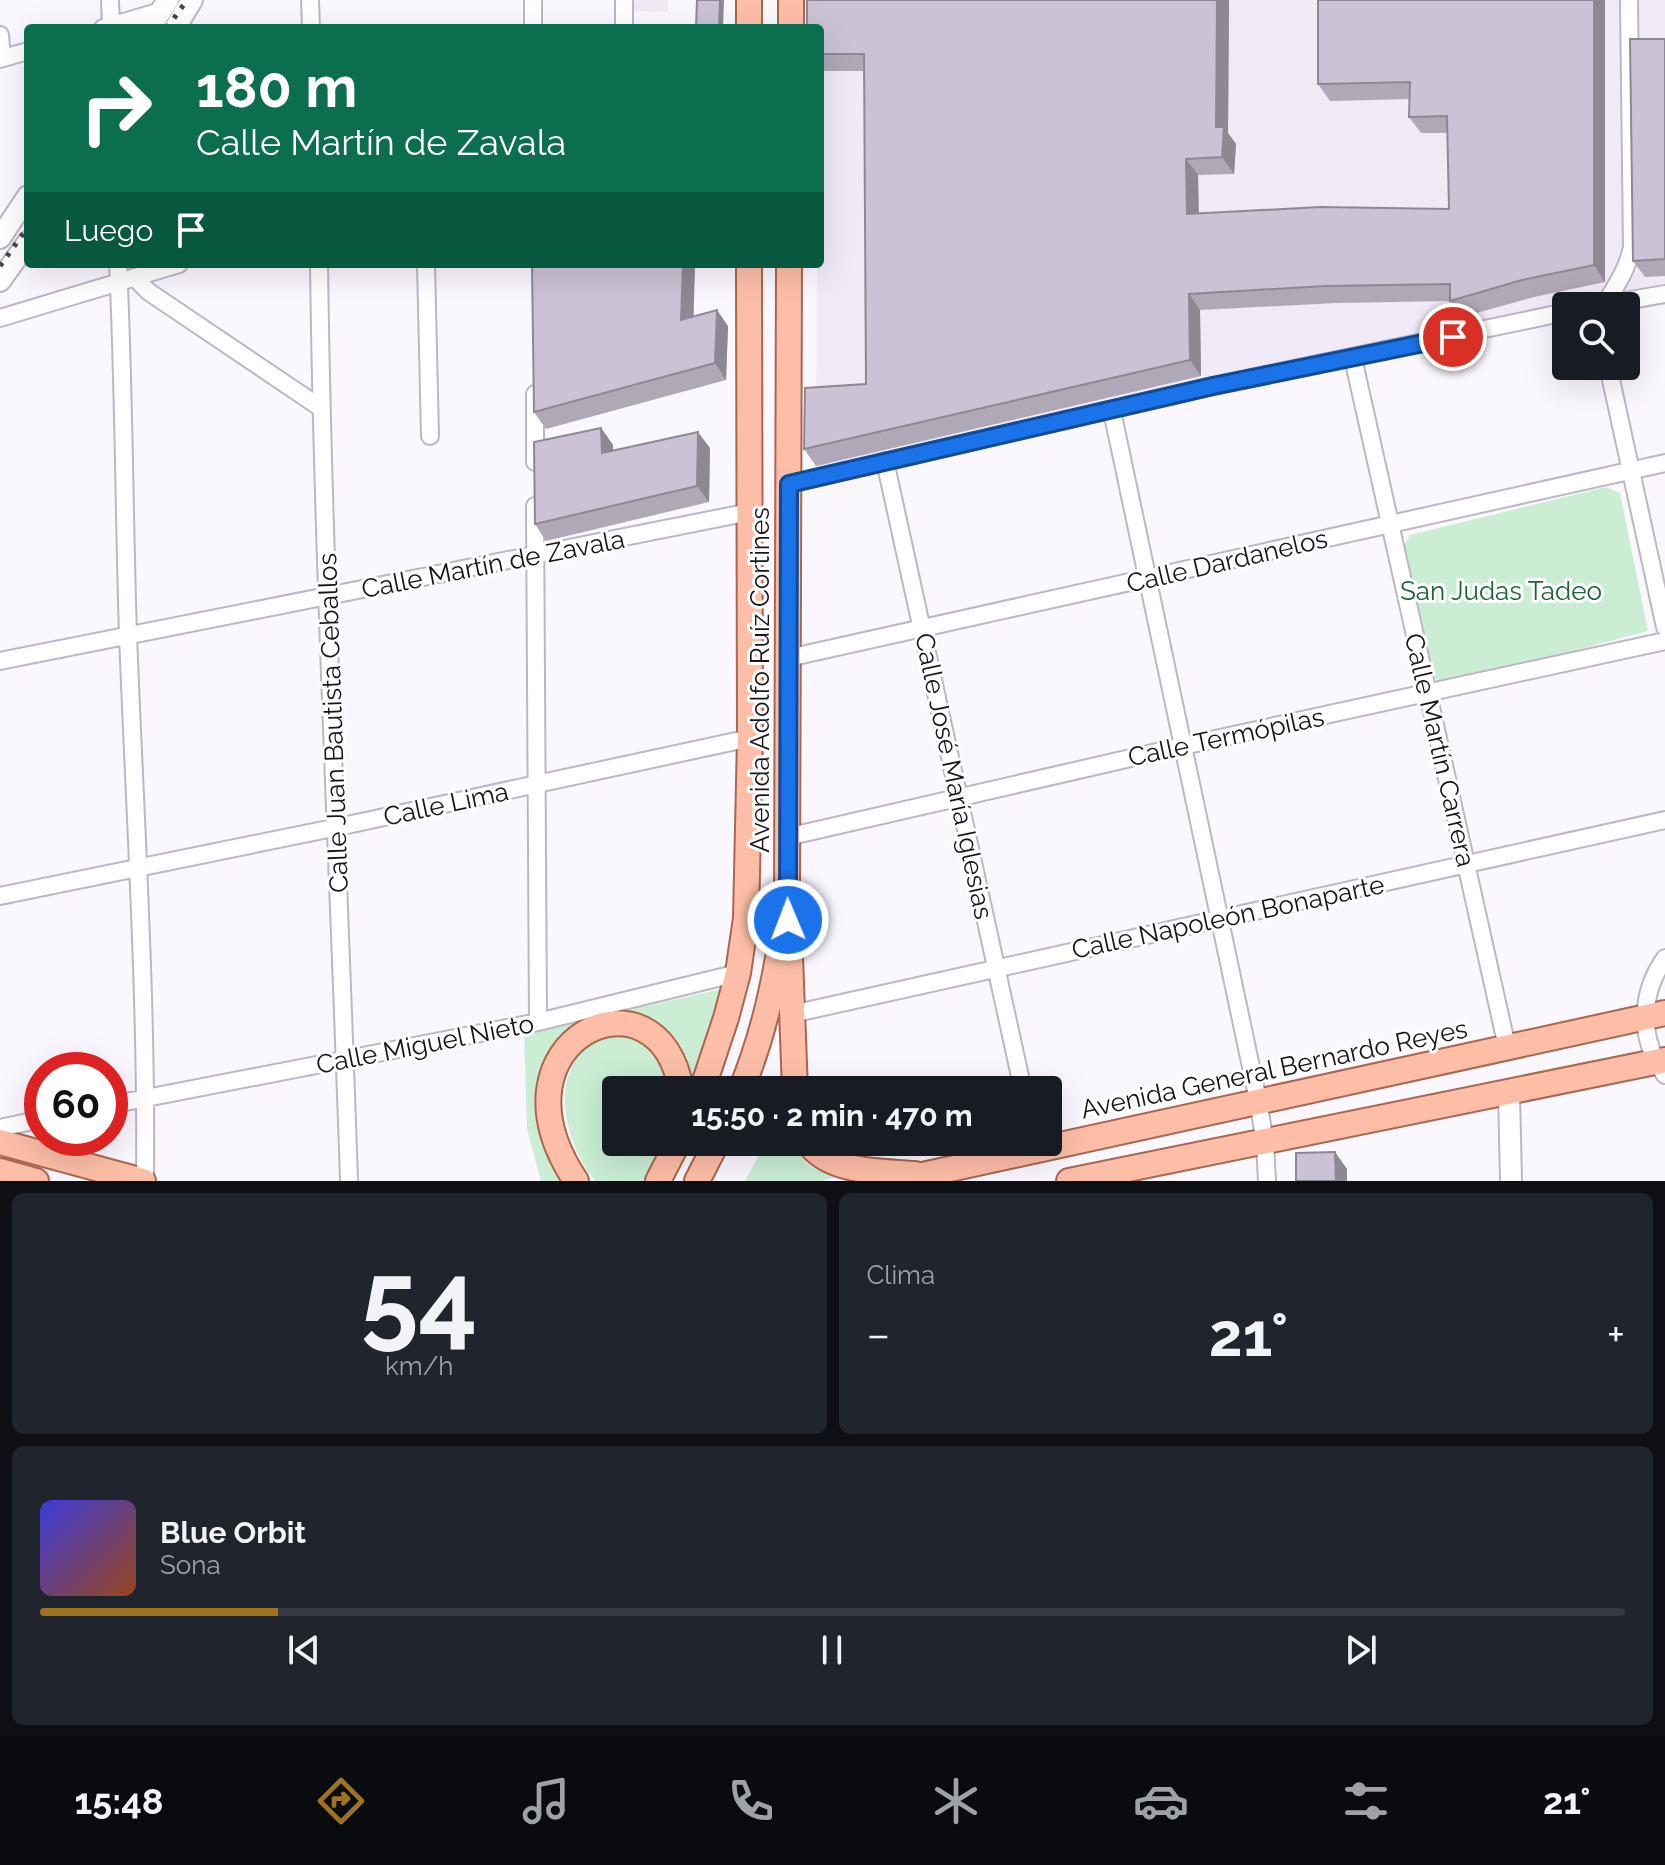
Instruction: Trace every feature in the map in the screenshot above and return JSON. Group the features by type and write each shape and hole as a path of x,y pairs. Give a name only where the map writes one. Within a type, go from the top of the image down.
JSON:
{"main road":[{"path":"749,0 749,24"},
{"path":"791,0 791,24"},
{"name":"Avenida Adolfo Ruíz Cortines","path":"707,1076 738,973 746,918 750,738 749,268"},
{"name":"Avenida Adolfo Ruíz Cortines","path":"746,1076 766,1023 777,972 787,896 789,268"},
{"path":"787,896 794,1076"},
{"name":"Avenida General Bernardo Reyes","path":"1062,1140 1655,1016"},
{"path":"576,1181 563,1162 553,1137 549,1115 553,1070 572,1041 586,1030 602,1025 619,1024 637,1028 652,1035 664,1046 679,1076"},
{"path":"1069,1181 1662,1066"},
{"path":"0,1142 144,1181"},
{"path":"697,1181 710,1156"},
{"path":"821,1156 849,1166 921,1175"},
{"name":"Avenida General Bernardo Reyes","path":"895,1181 996,1156"},
{"path":"0,1171 36,1181"}],"street":[{"path":"108,24 110,0"},
{"path":"177,24 192,0"},
{"path":"310,0 311,24"},
{"path":"533,0 533,24"},
{"path":"624,0 624,24"},
{"path":"1612,292 1621,282 1632,247 1629,0"},
{"path":"119,24 160,13"},
{"path":"0,35 1,59 24,52"},
{"path":"0,238 24,202"},
{"path":"0,281 24,248"},
{"path":"120,268 126,280 128,634 146,1098 144,1181"},
{"path":"0,318 166,268"},
{"name":"Calle Juan Bautista Ceballos","path":"319,268 327,597 349,1181"},
{"path":"426,268 430,436"},
{"path":"126,280 149,292 321,408"},
{"path":"1640,298 1665,294"},
{"path":"789,484 1213,386 1552,315"},
{"name":"Calle Martín Carrera","path":"1353,358 1507,1047"},
{"path":"535,372 538,1022"},
{"path":"1611,380 1665,627"},
{"path":"1112,411 1258,1100 1267,1181"},
{"name":"Calle José María Iglesias","path":"885,461 1020,1076"},
{"name":"Calle Dardanelos","path":"788,658 1665,463"},
{"name":"Calle Martín de Zavala","path":"0,661 750,512"},
{"name":"Calle Termópilas","path":"787,837 1183,746 1665,641"},
{"name":"Calle Lima","path":"0,896 750,738"},
{"name":"Calle Napoleón Bonaparte","path":"792,1014 1665,820"},
{"path":"1662,1066 1648,1041 1655,1016 1647,994 1655,972 1665,958"},
{"name":"Calle Miguel Nieto","path":"128,1102 538,1022 738,973"},
{"path":"1509,1094 1511,1181"},
{"path":"0,1128 24,1123"}],"shaded area":[{"path":"629,0 668,0 668,12 629,11"},
{"path":"818,0 1665,0 1665,287 1640,292 1552,292 1552,309 816,472 817,268 824,268 824,24 818,24"}],"green space":[{"name":"San Judas Tadeo","path":"1606,487 1620,493 1648,631 1448,684 1434,678 1403,548 1410,535"},
{"path":"722,989 697,1076 692,1076 685,1054 671,1034 650,1022 619,1012"},
{"path":"603,1015 556,1045 566,1181 541,1181 527,1129 524,1035"},
{"path":"610,1035 638,1039 660,1052 665,1076 602,1076 602,1156 656,1156 646,1181 595,1181 577,1151 566,1117 567,1082 572,1066 582,1051"},
{"path":"758,1156 801,1156 812,1167 843,1176 820,1181 745,1181"}],"building":[{"path":"697,0 720,0 719,24 696,24"},
{"path":"807,0 1217,0 1216,127 1224,127 1222,157 1186,159 1187,214 1320,207 1449,209 1447,116 1409,117 1410,82 1318,84 1318,0 1594,0 1594,265 1522,280 1450,301 1450,284 1325,286 1189,294 1190,360 804,449 805,388 866,384 864,54 824,54 824,24 807,24"},
{"path":"1630,39 1665,39 1665,259 1633,261"},
{"path":"532,268 683,268 681,320 717,310 715,363 534,412"},
{"path":"601,428 602,453 698,432 697,486 535,524 534,442"},
{"path":"1335,1152 1336,1181 1296,1181 1296,1153"}],"railway":[{"path":"170,24 187,0"},
{"path":"0,266 24,233"}],"route":[{"path":"788,920 789,484 1213,386 1453,337"}]}
